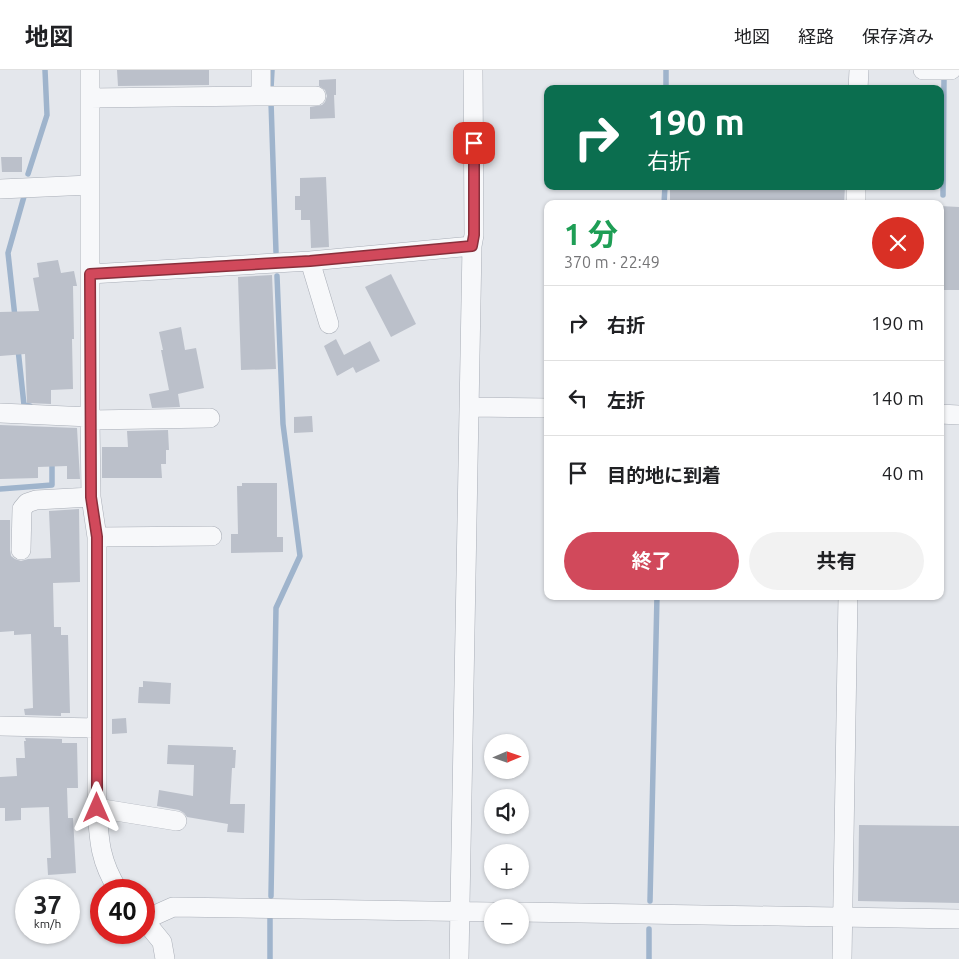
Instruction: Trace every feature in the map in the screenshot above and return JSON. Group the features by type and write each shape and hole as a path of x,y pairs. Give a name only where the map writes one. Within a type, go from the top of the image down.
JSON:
{"street":[{"path":"90,70 90,418 91,497 97,537 97,808 104,863 111,879"},
{"path":"261,70 261,96"},
{"path":"459,959 472,246 474,235 473,70"},
{"path":"858,85 859,70"},
{"path":"923,70 951,70"},
{"path":"90,98 316,96"},
{"path":"0,189 90,185"},
{"path":"90,274 310,261 472,246"},
{"path":"310,261 329,324"},
{"path":"469,407 544,408"},
{"path":"0,412 90,418 210,418"},
{"path":"944,414 959,415"},
{"path":"21,550 22,509 27,503 36,500 91,497"},
{"path":"97,537 212,536"},
{"path":"842,959 848,600"},
{"path":"0,726 97,728"},
{"path":"97,808 177,821"},
{"path":"155,915 173,907 484,912"},
{"path":"529,912 959,919"},
{"path":"155,933 162,942 165,959"}],"building":[{"path":"117,70 209,70 209,85 118,86"},
{"path":"336,79 336,95 334,95 335,118 310,119 310,107 322,105 327,96 325,90 319,86 319,80"},
{"path":"1,157 22,157 22,172 2,172"},
{"path":"326,177 329,247 311,248 310,220 301,220 301,210 295,210 295,196 300,196 300,178"},
{"path":"670,190 845,190 844,200 670,200"},
{"path":"944,206 959,207 959,290 944,290"},
{"path":"58,260 61,273 74,271 77,286 73,286 73,389 51,390 51,404 27,403 25,354 0,356 0,312 39,311 33,278 39,277 37,263"},
{"path":"391,274 416,324 391,337 365,287"},
{"path":"272,275 276,369 241,370 238,277"},
{"path":"181,327 185,350 196,348 204,388 178,394 180,407 152,408 149,394 169,390 159,332"},
{"path":"336,339 344,355 370,341 380,361 356,373 353,367 337,376 324,346"},
{"path":"312,416 313,432 294,433 294,417"},
{"path":"0,425 77,428 80,479 67,479 67,466 38,467 38,478 0,479"},
{"path":"168,430 169,450 166,450 166,464 161,464 162,478 102,478 102,447 128,447 127,431"},
{"path":"242,483 277,483 277,537 283,537 283,552 231,553 231,534 238,534 237,486 242,486"},
{"path":"79,509 80,582 53,583 54,627 61,627 61,635 68,635 70,713 61,713 61,716 25,715 24,709 33,708 31,634 14,635 14,631 0,632 0,520 10,520 10,550 11,556 15,559 21,561 51,558 49,511"},
{"path":"143,681 171,683 170,704 138,703 139,687 143,687"},
{"path":"126,718 127,733 112,734 112,719"},
{"path":"25,738 62,739 62,743 77,743 78,788 67,788 68,818 73,818 76,873 48,875 47,858 51,858 49,807 21,808 21,820 5,821 5,808 0,808 0,777 17,776 16,758 25,758"},
{"path":"168,745 233,747 233,750 236,750 235,768 232,768 230,804 245,804 244,833 227,832 228,824 187,817 179,810 157,806 159,790 193,796 194,765 167,764"},
{"path":"859,825 959,826 959,903 858,901"}],"waterway":[{"path":"28,174 47,115 45,70"},
{"path":"271,88 272,70"},
{"path":"666,70 666,85"},
{"path":"944,80 944,85"},
{"path":"271,102 276,252"},
{"path":"664,200 665,190"},
{"path":"943,190 943,195"},
{"path":"15,317 8,253 25,193"},
{"path":"271,896 276,608 300,556 283,424 277,276"},
{"path":"18,349 24,405 30,406"},
{"path":"0,489 52,485 52,459"},
{"path":"650,901 657,600"},
{"path":"270,918 270,959"},
{"path":"649,929 649,959"}],"route":[{"path":"97,808 98,590 97,537 91,497 90,274 310,261 472,246 474,235 474,143"}]}
